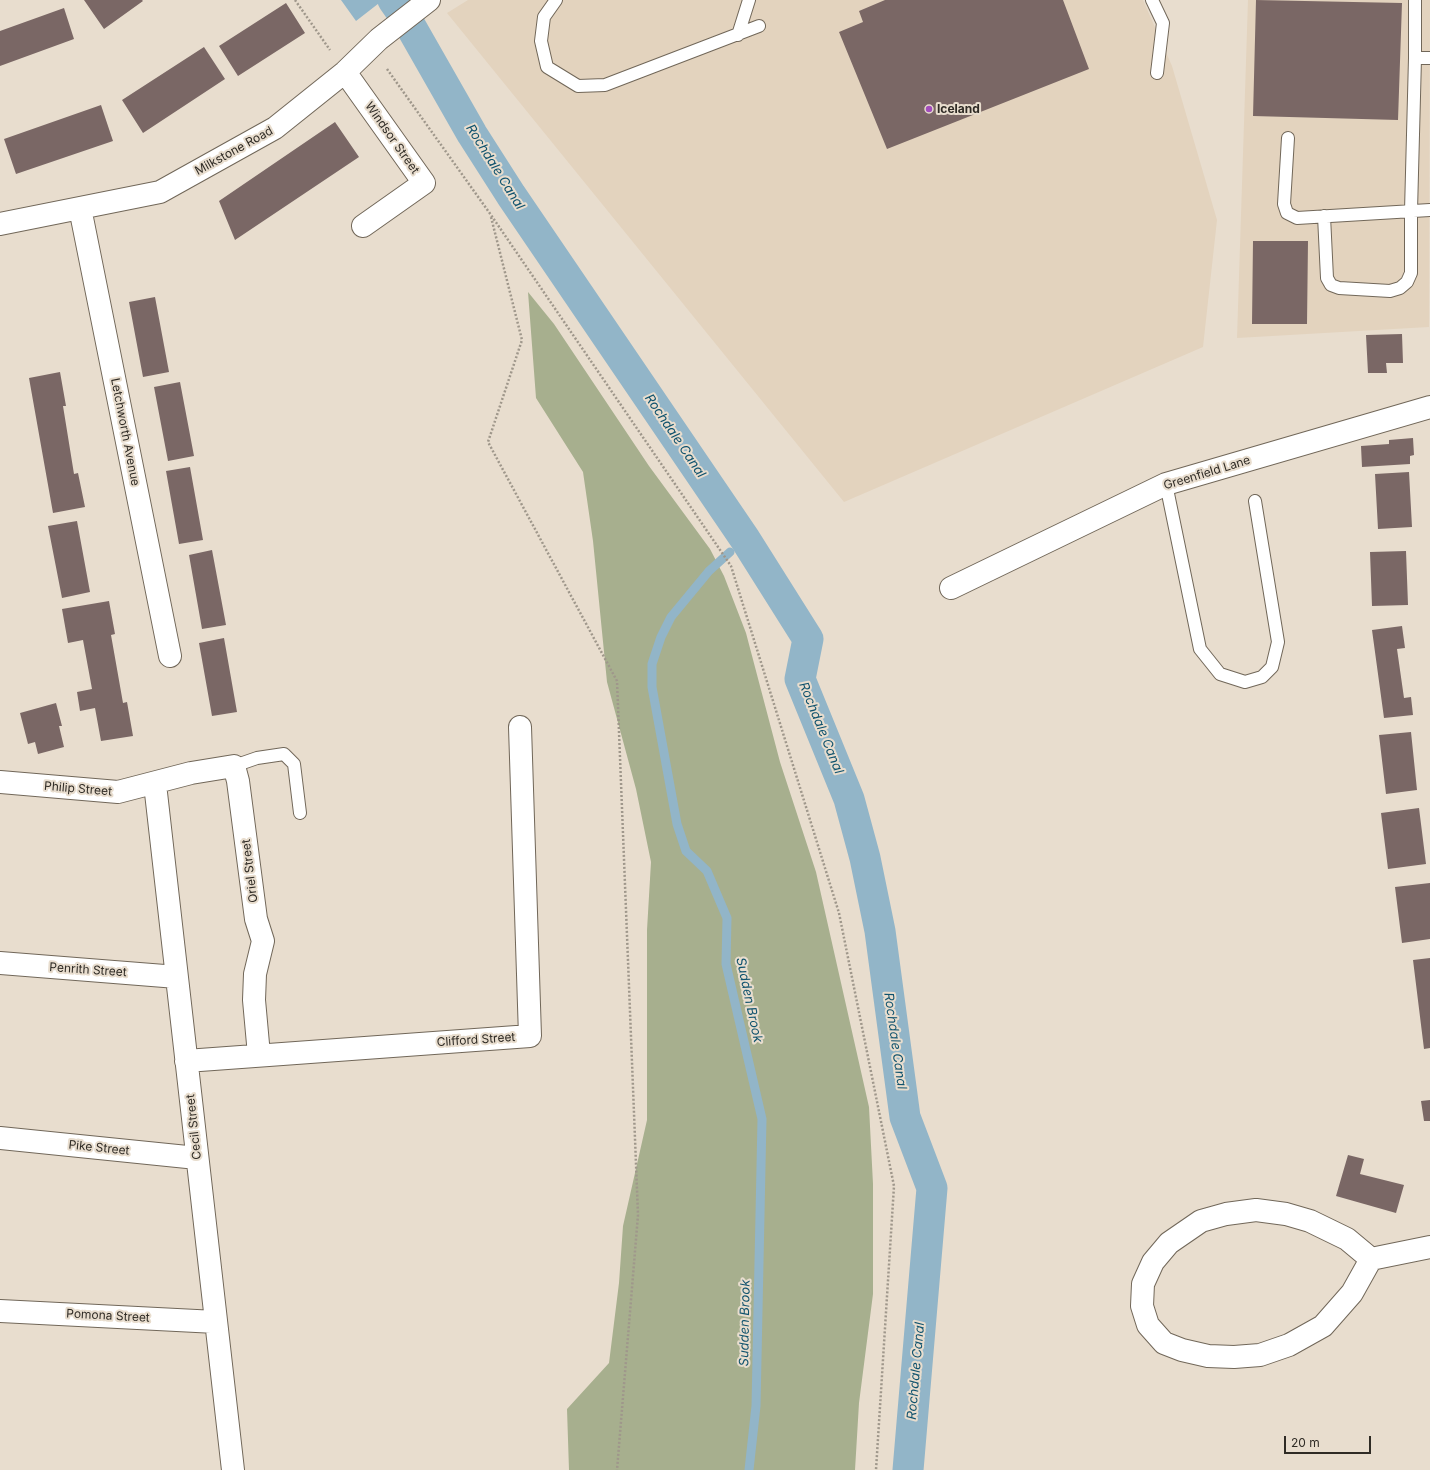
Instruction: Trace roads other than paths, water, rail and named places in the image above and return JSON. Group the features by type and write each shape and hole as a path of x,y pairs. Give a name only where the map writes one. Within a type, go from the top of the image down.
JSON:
{"street":[{"name":"Milkstone Road","path":"0,224 160,192 275,128 346,72 376,43 429,0"},
{"name":"Windsor Street","path":"346,72 424,183 363,226"},
{"name":"Letchworth Avenue","path":"80,208 170,656"},
{"name":"Greenfield Lane","path":"951,588 1166,484 1430,408"},
{"name":"Clifford Street","path":"186,1061 530,1036 520,727"},
{"name":"Oriel Street","path":"234,766 238,781 256,919 263,941 254,974 254,1000 260,1056"},
{"path":"155,784 191,773 234,766"},
{"name":"Philip Street","path":"0,782 118,792 155,784"},
{"name":"Cecil Street","path":"155,784 233,1470"},
{"name":"Penrith Street","path":"0,963 177,977"},
{"name":"Pike Street","path":"0,1138 197,1158"},
{"path":"1371,1259 1347,1239 1310,1222 1286,1214 1256,1210 1226,1214 1201,1221 1169,1243 1154,1262 1143,1284 1142,1306 1148,1325 1164,1343 1182,1350 1208,1356 1234,1357 1260,1355 1289,1345 1323,1326 1352,1293 1371,1259 1430,1247"},
{"name":"Pomona Street","path":"0,1311 216,1322"}],"lane":[{"path":"556,0 544,17 541,41 547,67 578,86 605,85 759,26"},
{"path":"738,35 750,0"},
{"path":"1152,0 1163,23 1157,73"},
{"path":"1324,216 1327,278 1331,285 1339,288 1390,291 1400,288 1407,282 1411,274 1415,58 1414,0"},
{"path":"1415,58 1430,58"},
{"path":"1288,138 1284,204 1287,212 1296,218 1430,210"},
{"path":"1166,484 1200,649 1220,674 1245,682 1262,677 1272,667 1278,642 1255,501"},
{"path":"234,766 257,758 284,754 294,764 300,813"}],"water":[{"path":"341,0 383,0 356,21"}],"waterway":[{"name":"Rochdale Canal","path":"393,0 407,20 472,134 511,195 745,539 808,639 800,679 849,799 865,858 880,931 905,1117 932,1188 908,1470"},
{"name":"Sudden Brook","path":"730,552 709,571 671,617 661,637 652,664 652,687 677,824 686,851 707,871 727,918 726,964 762,1119 756,1406 749,1470"}],"place":[{"name":"Iceland","path":"929,109"}]}
